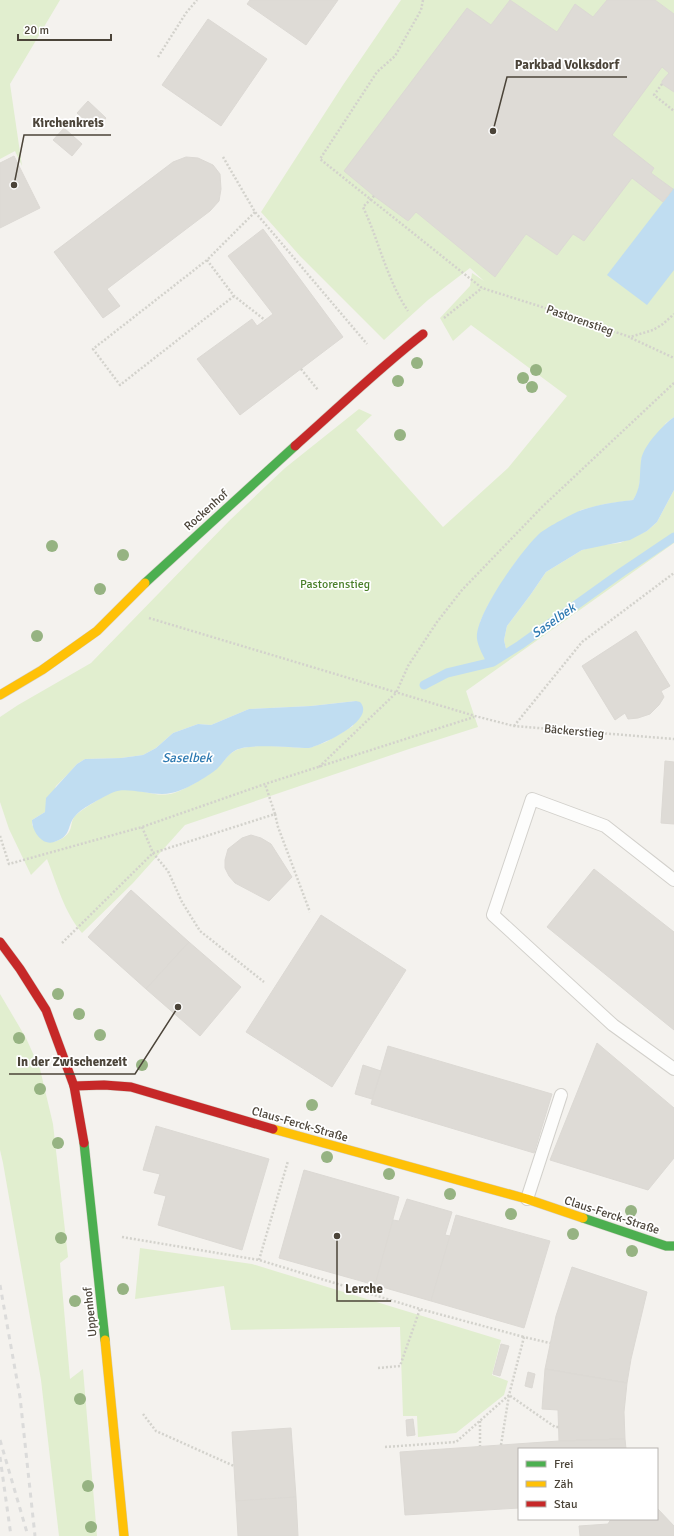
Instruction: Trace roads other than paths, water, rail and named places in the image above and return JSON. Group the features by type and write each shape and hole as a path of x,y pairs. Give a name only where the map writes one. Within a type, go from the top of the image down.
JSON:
{"street":[{"name":"Rockenhof","path":"0,695 42,670 97,631 139,588 385,364 423,334"},
{"path":"0,942 20,969 46,1010 74,1086"},
{"name":"Claus-Ferck-Straße","path":"74,1086 104,1085 131,1087 295,1135 527,1199 666,1246 674,1246"},
{"name":"Uppenhof","path":"74,1086 83,1131 124,1536"}],"lane":[{"path":"674,880 605,826 532,799 493,915 613,1025 674,1069"},
{"path":"527,1199 561,1095"}],"water":[{"path":"674,188 674,270 647,305 607,275"},
{"path":"674,417 674,490 657,522 647,531 630,540 582,550 546,572 507,626 504,640 507,653 487,664 477,639 478,628 491,600 522,553 540,533 573,514 595,506 633,500 639,485 642,455 649,443 664,425"},
{"name":"Saselbek","path":"356,701 360,702 363,709 361,716 355,724 346,731 316,746 309,748 261,746 236,750 228,756 217,769 207,776 189,787 176,792 157,794 119,790 105,796 79,812 73,819 64,837 54,842 46,842 38,837 32,824 32,820 45,812 46,798 77,764 85,759 121,758 143,755 156,748 173,733 198,724 211,725 249,709 311,706"}],"waterway":[{"name":"Saselbek","path":"424,685 447,673 493,662 520,645 622,572 674,537"}],"railway":[{"path":"0,1285 20,1397 35,1536"},
{"path":"0,1440 28,1536"},
{"path":"0,1457 11,1536"}],"place":[{"name":"Parkbad Volksdorf","path":"493,131"},
{"name":"Kirchenkreis","path":"14,185"},
{"name":"In der Zwischenzeit","path":"178,1007"},
{"name":"Lerche","path":"337,1236"}],"park label":[{"name":"Pastorenstieg","path":"335,584"}]}
